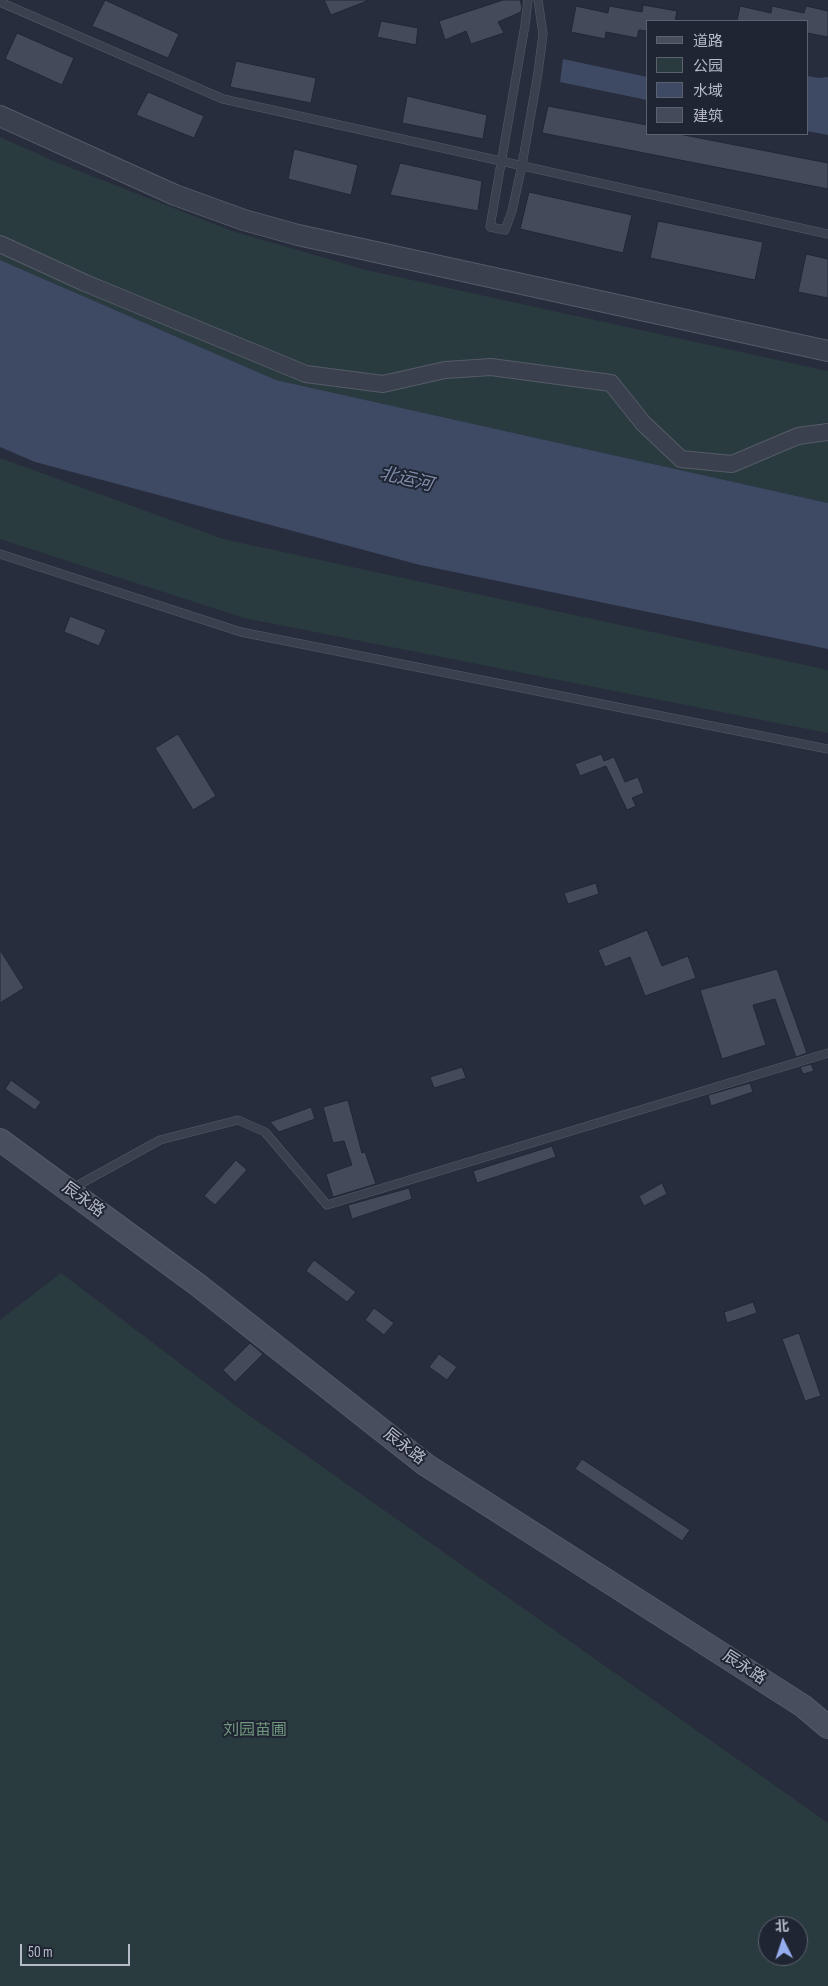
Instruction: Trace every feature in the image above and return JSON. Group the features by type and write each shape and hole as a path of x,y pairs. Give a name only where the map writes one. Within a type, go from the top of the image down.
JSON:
{"main road":[{"name":"辰永路","path":"0,1140 198,1284 426,1465 803,1706 828,1727"}],"street":[{"path":"0,116 175,195 244,220 289,233 828,351"},
{"path":"0,244 84,283 306,374 383,384 445,370 491,367 611,383 643,423 681,459 732,464 798,436 828,432"}],"lane":[{"path":"528,0 490,227 505,230 512,211 522,165 543,34 538,0"},
{"path":"0,2 223,99 828,234"},
{"path":"0,554 241,632 828,749"},
{"path":"69,1190 160,1140 238,1120 265,1132 327,1205 828,1053"}],"green space":[{"path":"0,137 56,162 232,231 366,270 828,371 828,503 276,380 0,260"},
{"path":"0,458 223,539 828,670 828,733 244,618 0,539"},
{"name":"刘园苗圃","path":"61,1273 236,1406 828,1823 828,1986 0,1986 0,1320"}],"water":[{"path":"563,59 646,77 646,100 560,82"},
{"path":"808,76 828,77 828,135 808,131"},
{"name":"北运河","path":"0,260 276,380 828,503 828,649 420,565 35,462 0,447"}],"building":[{"path":"105,0 179,34 168,58 92,26"},
{"path":"324,0 367,0 367,1 331,15"},
{"path":"503,0 520,0 522,7 521,12 498,22 504,33 471,44 466,31 445,40 439,21"},
{"path":"643,5 677,11 675,20 646,20 646,31 639,30 637,38 606,32 605,39 571,32 576,6 608,13 609,6 642,12"},
{"path":"740,6 771,13 772,6 804,13 806,6 828,11 828,37 808,33 808,20 737,20"},
{"path":"381,21 418,28 416,45 377,37"},
{"path":"17,33 74,58 62,85 5,59"},
{"path":"236,61 316,78 311,103 230,87"},
{"path":"148,92 204,116 194,138 136,115"},
{"path":"407,96 487,115 483,139 402,123"},
{"path":"548,106 646,125 646,135 684,135 828,163 828,189 542,133"},
{"path":"294,149 358,165 351,195 288,179"},
{"path":"400,163 482,181 478,211 390,195"},
{"path":"529,192 632,215 623,253 520,229"},
{"path":"658,221 763,242 755,280 650,258"},
{"path":"806,254 828,259 828,298 798,292"},
{"path":"70,616 106,630 99,646 64,632"},
{"path":"178,734 216,796 193,810 155,748"},
{"path":"601,754 604,761 614,757 625,782 638,777 644,793 632,798 636,806 627,810 606,766 580,776 575,764"},
{"path":"596,883 599,894 568,904 564,893"},
{"path":"647,930 662,966 688,956 696,978 645,996 630,957 605,967 598,950"},
{"path":"0,950 24,988 0,1003"},
{"path":"777,969 807,1053 796,1057 775,999 753,1005 766,1045 722,1059 700,990"},
{"path":"811,1064 814,1071 803,1074 800,1067"},
{"path":"462,1067 466,1078 434,1088 430,1077"},
{"path":"11,1080 41,1102 35,1110 5,1089"},
{"path":"750,1083 753,1092 711,1106 708,1095"},
{"path":"348,1100 362,1153 365,1152 376,1184 333,1197 326,1174 352,1165 344,1141 333,1143 323,1107"},
{"path":"311,1107 315,1119 279,1132 270,1122"},
{"path":"552,1146 556,1157 477,1183 473,1171"},
{"path":"236,1160 247,1170 215,1205 204,1196"},
{"path":"662,1183 667,1194 644,1206 639,1196"},
{"path":"409,1188 412,1199 352,1219 348,1205"},
{"path":"314,1260 356,1292 347,1302 306,1271"},
{"path":"753,1302 757,1313 727,1323 724,1312"},
{"path":"374,1308 394,1323 384,1335 365,1320"},
{"path":"799,1333 821,1396 805,1401 782,1339"},
{"path":"250,1343 263,1354 235,1382 223,1370"},
{"path":"439,1354 457,1367 447,1380 429,1367"},
{"path":"582,1459 690,1530 682,1541 575,1469"}]}
